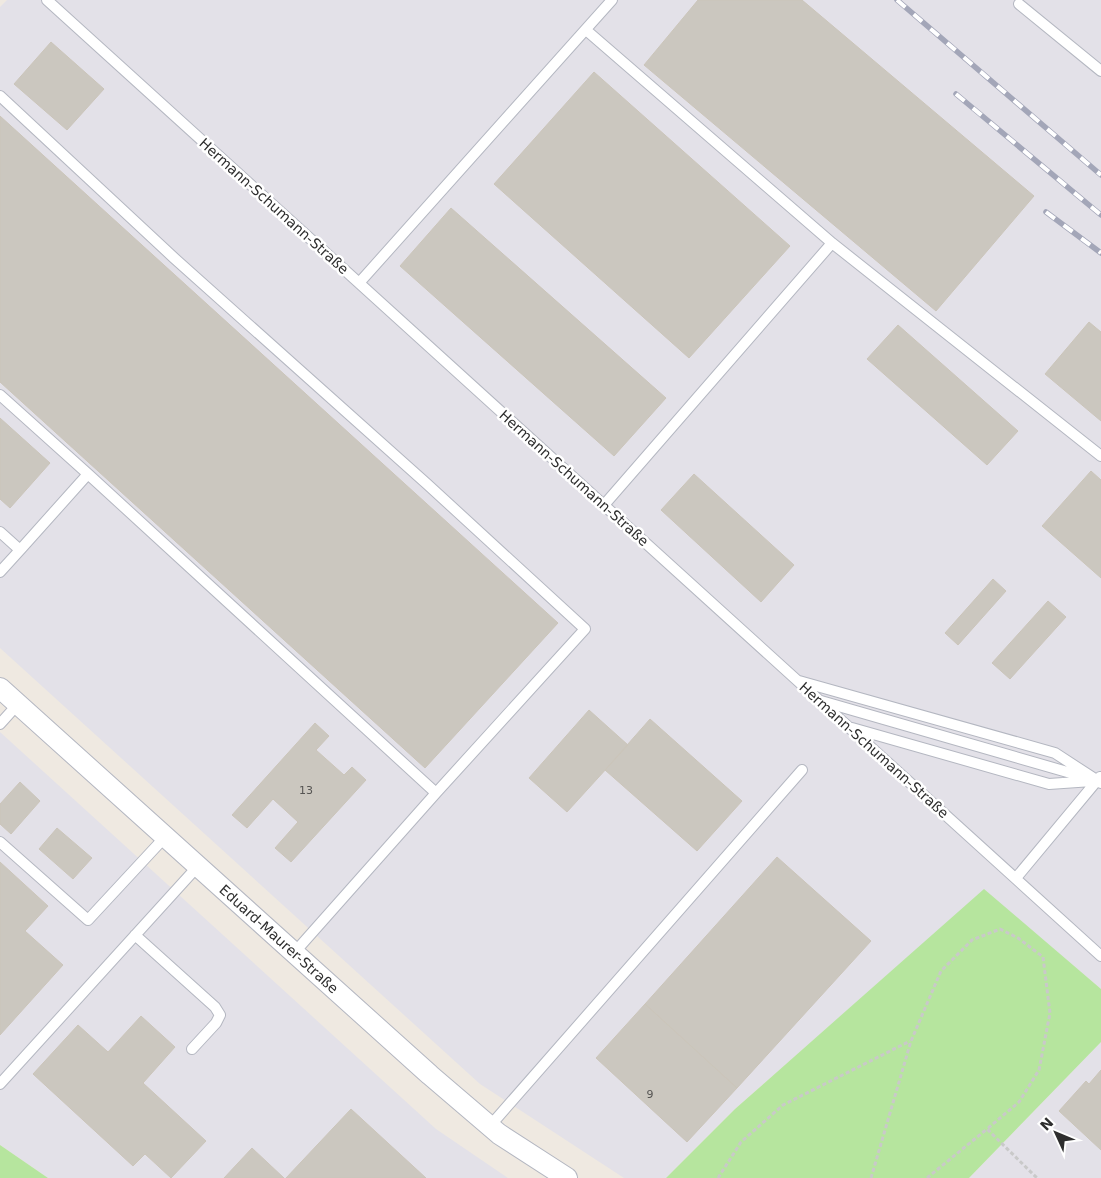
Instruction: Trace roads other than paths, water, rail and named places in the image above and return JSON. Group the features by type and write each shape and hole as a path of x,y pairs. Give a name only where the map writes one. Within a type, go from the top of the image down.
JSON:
{"street":[{"name":"Eduard-Maurer-Straße","path":"0,688 430,1075 499,1134 567,1178"}],"lane":[{"name":"Hermann-Schumann-Straße","path":"47,0 1101,956"},
{"path":"358,283 612,0"},
{"path":"1018,4 1101,71"},
{"path":"586,30 832,243 1101,456"},
{"path":"0,96 173,257 585,628 294,953"},
{"path":"604,506 832,243"},
{"path":"0,395 436,793"},
{"path":"0,572 88,474"},
{"path":"0,532 20,550"},
{"path":"796,680 1056,752 1100,780"},
{"path":"819,701 1100,780"},
{"path":"0,724 18,704"},
{"path":"848,727 1049,784 1100,780"},
{"path":"490,1126 802,770"},
{"path":"1016,878 1100,780"},
{"path":"0,842 88,920 165,836"},
{"path":"0,1084 198,866"},
{"path":"135,935 215,1007 220,1015 216,1023 192,1049"}],"railway":[{"path":"897,0 1101,175"},
{"path":"956,94 1101,215"},
{"path":"1046,212 1101,253"}]}
